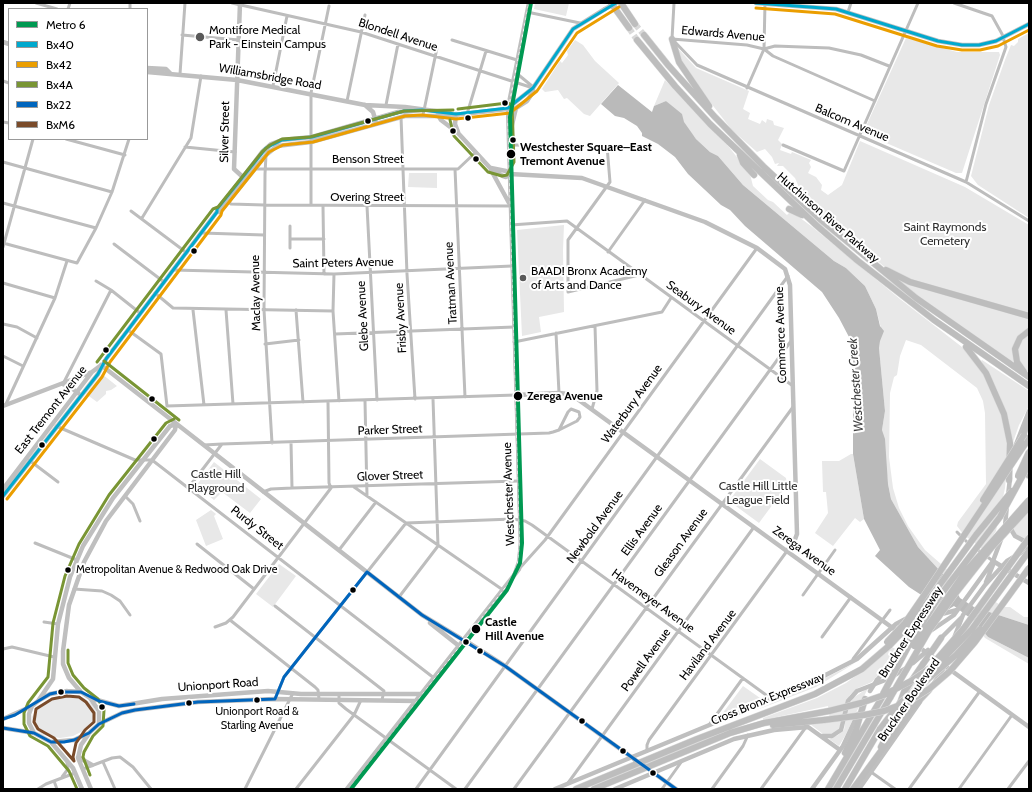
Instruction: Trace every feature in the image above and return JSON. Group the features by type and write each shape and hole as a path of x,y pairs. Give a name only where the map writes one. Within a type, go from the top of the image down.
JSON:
{"highway":[{"path":"610,3 629,28"},
{"path":"621,3 635,24"},
{"name":"Hutchinson River Parkway","path":"644,35 668,65 714,116 821,220 945,319 1029,377"},
{"path":"672,39 679,62 714,116"},
{"name":"Hutchinson River Parkway","path":"637,40 689,101 740,153 807,217 858,261 950,332 1029,386"},
{"path":"748,150 759,156"},
{"path":"740,153 743,163 754,175"},
{"path":"799,194 821,220"},
{"path":"789,209 807,217"},
{"path":"868,259 910,282 1029,316"},
{"path":"1029,331 1019,339 1015,353 1018,364 1029,377"},
{"path":"950,332 970,351 981,365 999,400 1010,439 1009,480"},
{"path":"1009,480 1029,419"},
{"path":"912,613 1029,428"},
{"path":"888,644 912,613 1029,438"},
{"path":"987,534 1004,506 1029,452"},
{"path":"886,695 910,643 939,597 1007,506 1029,463"},
{"path":"888,644 918,615 991,516 1029,474"},
{"name":"Bruckner Expressway","path":"836,789 886,695 924,630 958,580 993,538 1029,500"},
{"name":"Bruckner Expressway","path":"827,789 870,717 951,599 992,547 1029,507"},
{"path":"911,680 935,661 956,639 1029,538"},
{"name":"Cross Bronx Expressway","path":"594,789 736,731 770,722 829,711 872,699 911,680 942,660 964,638 1029,549"},
{"path":"845,789 880,729 900,703 951,660 973,638 1029,561"},
{"path":"736,731 881,712 908,702 929,689 947,673 975,642 1029,568"},
{"path":"869,771 888,733 906,689 941,638"},
{"name":"Cross Bronx Expressway","path":"576,789 697,739 820,692 855,670 888,644"},
{"path":"853,789 869,771 912,709 929,690"},
{"path":"827,789 852,740 865,699"},
{"path":"569,786 597,780"}],"main road":[{"name":"Westchester Avenue","path":"519,569 521,544 508,108 529,3"},
{"path":"508,108 533,88 573,29 616,3"},
{"path":"756,3 815,5 834,8 944,42 962,46 982,44 1004,38 1029,24"},
{"name":"Silver Street","path":"240,4 234,169 244,178"},
{"name":"Williamsbridge Road","path":"148,68 166,69 170,73"},
{"name":"Williamsbridge Road","path":"148,72 165,75 170,73 237,80 365,105 386,105 423,112"},
{"path":"508,108 516,108 527,101 533,92 533,88"},
{"path":"365,105 373,112 376,121"},
{"name":"East Tremont Avenue","path":"244,178 255,169 266,155 273,149 283,144 312,139 376,121 404,111 438,114 467,114 508,108"},
{"name":"Westchester Avenue","path":"509,138 516,108"},
{"name":"East Tremont Avenue","path":"376,121 423,112"},
{"path":"438,114 441,120 458,133 490,168 511,206"},
{"path":"456,114 455,124 458,133"},
{"name":"East Tremont Avenue","path":"79,394 92,372 101,365 202,233 217,212 217,209 226,201 262,152 271,144 282,140 312,139"},
{"path":"503,170 510,162"},
{"path":"490,168 503,170 510,174"},
{"name":"Commerce Avenue","path":"490,168 506,177 510,174 577,176 705,222 757,248 785,269 788,276 792,340 797,534 794,542 787,551"},
{"path":"101,365 368,572 459,646"},
{"name":"East Tremont Avenue","path":"4,492 79,394 98,374 101,365"},
{"path":"4,406 92,372"},
{"path":"63,384 70,386 79,394"},
{"name":"Zerega Avenue","path":"516,395 568,394 592,409 1029,727"},
{"path":"812,789 840,750 865,699 877,680 901,653 948,620 993,561 1000,543 1007,515 1009,480 1015,444 1029,411"},
{"path":"38,701 52,679 58,624 77,560 99,518 170,426 176,424"},
{"path":"91,789 78,757 81,745 89,733 99,724 100,711 90,698 81,692 69,678 63,664 63,648 69,606 84,562 105,522 175,430 176,424"},
{"path":"1007,515 1012,534 1020,540 1029,543"},
{"path":"99,518 105,522"},
{"name":"Bruckner Boulevard","path":"929,690 945,666 963,615 985,585 1002,567 1014,556 1029,549"},
{"path":"993,561 1029,583"},
{"path":"985,585 994,566 993,561"},
{"path":"347,789 519,569"},
{"path":"63,604 69,606"},
{"path":"555,789 569,786 634,759 647,751 773,700 847,665 867,652 893,627 908,617 946,614 957,610"},
{"path":"422,615 460,638"},
{"path":"820,735 831,737 841,730 848,701 857,691 888,679 913,663 941,638 963,615"},
{"path":"469,643 538,689 676,789"},
{"path":"3,719 32,706 38,701 57,692 81,692"},
{"name":"Unionport Road","path":"90,698 119,706 181,697 277,692 319,696 338,700 361,700 421,694"},
{"name":"Unionport Road","path":"99,724 131,711 182,704 291,699 339,694 416,701"},
{"path":"181,697 182,704"},
{"path":"32,706 28,719 34,733"},
{"path":"614,789 734,739 778,729 806,726 840,750"},
{"path":"3,728 34,733 51,742 75,773 82,789"},
{"path":"51,742 72,741 89,733"},
{"path":"78,757 92,766"},
{"path":"859,789 869,771"}],"street":[{"path":"36,3 54,8"},
{"path":"180,74 185,3"},
{"name":"Blondell Avenue","path":"232,3 361,32 533,88"},
{"path":"672,39 674,3"},
{"path":"848,12 851,3"},
{"path":"783,145 844,171 918,3"},
{"path":"954,3 992,15 1004,38 1006,48 986,104 966,182"},
{"path":"747,88 764,49 765,4"},
{"path":"311,206 311,94 324,23 329,6"},
{"path":"527,12 580,24"},
{"path":"347,101 365,15"},
{"path":"273,86 287,16"},
{"path":"182,35 239,40"},
{"name":"Edwards Avenue","path":"672,39 747,45 764,49 775,46 829,48 860,56 889,66"},
{"name":"Balcom Avenue","path":"672,39 697,64 747,88 966,182 1029,221"},
{"path":"452,40 517,60"},
{"path":"678,45 681,40"},
{"path":"386,105 398,44"},
{"path":"423,112 437,48"},
{"path":"764,49 773,56 875,101"},
{"path":"467,114 486,51"},
{"path":"515,72 533,88"},
{"path":"142,218 191,138 200,76"},
{"name":"Frisby Avenue","path":"401,117 407,271 415,399"},
{"path":"33,140 3,244 77,263 96,228 112,192 129,140"},
{"path":"70,140 125,155"},
{"name":"Maclay Avenue","path":"271,144 266,155 265,169 264,310 272,443"},
{"path":"509,145 607,146 610,182 568,240 568,292 640,275"},
{"path":"185,147 235,152"},
{"path":"455,169 458,169 476,152"},
{"path":"3,162 112,192"},
{"name":"Benson Street","path":"255,169 455,169"},
{"name":"Tratman Avenue","path":"455,169 465,397"},
{"path":"608,252 645,200"},
{"name":"Overing Street","path":"226,201 232,204 311,206 511,206"},
{"path":"3,203 96,228"},
{"path":"323,206 324,274"},
{"name":"Glebe Avenue","path":"367,206 372,333 377,400"},
{"path":"132,211 187,252"},
{"name":"Seabury Avenue","path":"511,225 567,221 793,386"},
{"path":"290,226 290,248"},
{"path":"202,233 264,235"},
{"path":"290,239 324,239"},
{"path":"114,244 164,282"},
{"name":"Waterbury Avenue","path":"519,569 547,536 757,248"},
{"path":"4,406 55,298 67,261"},
{"name":"Saint Peters Avenue","path":"173,270 334,274 512,266"},
{"path":"334,274 333,311 339,401"},
{"name":"Newbold Avenue","path":"416,789 788,276"},
{"path":"96,281 111,290 140,313"},
{"path":"3,284 55,298"},
{"path":"63,384 111,290"},
{"path":"155,293 173,308 193,310 333,311"},
{"path":"514,342 662,312 671,298"},
{"path":"193,310 204,405"},
{"path":"226,310 233,404"},
{"path":"296,310 303,402"},
{"path":"3,324 17,327 36,338"},
{"path":"335,334 514,326"},
{"path":"592,409 598,391 595,326"},
{"path":"127,330 162,354 167,406 162,413"},
{"path":"556,333 559,393"},
{"path":"265,344 298,340"},
{"name":"Ellis Avenue","path":"465,789 792,340"},
{"path":"3,356 23,366"},
{"name":"Zerega Avenue","path":"167,406 365,401 516,395"},
{"path":"399,597 438,546 433,398"},
{"path":"365,401 367,496"},
{"path":"215,627 230,620 305,524 331,488 328,441 328,402"},
{"name":"Gleason Avenue","path":"514,789 794,406"},
{"name":"Parker Street","path":"204,445 549,433 558,430 577,421 580,417 579,412 572,409 568,412 558,430"},
{"path":"55,425 135,460 152,460"},
{"path":"291,442 292,488"},
{"path":"189,487 222,444"},
{"path":"28,460 58,482"},
{"name":"Purdy Street","path":"152,460 189,487 434,678"},
{"name":"Glover Street","path":"263,492 270,489 292,488 331,488 518,481"},
{"path":"354,487 503,590"},
{"path":"125,496 133,504 140,521"},
{"path":"339,550 376,502"},
{"path":"275,699 284,677 406,523 512,519 520,520"},
{"name":"Havemeyer Avenue","path":"520,520 526,521 773,700"},
{"name":"Powell Avenue","path":"569,786 602,736 754,527"},
{"path":"957,532 964,540 993,561"},
{"path":"35,543 77,560"},
{"path":"197,544 254,589"},
{"path":"803,595 835,550"},
{"name":"Haviland Avenue","path":"647,751 646,746 649,740 787,551"},
{"path":"74,589 102,592 111,595 120,602 130,615"},
{"path":"822,637 851,597"},
{"path":"275,606 384,691 382,697"},
{"path":"847,665 864,646 890,610"},
{"path":"230,620 315,687 318,690 319,696"},
{"path":"44,622 58,624"},
{"path":"3,649 12,647 54,657"},
{"path":"708,727 743,678"},
{"path":"909,789 980,691"},
{"path":"245,789 293,693"},
{"path":"339,694 339,703 456,789"},
{"path":"296,789 354,715 361,700"},
{"path":"959,789 1012,715"},
{"path":"761,789 806,726"},
{"path":"712,789 743,746 748,735"},
{"path":"82,769 115,757 123,759 133,767 151,789"},
{"path":"662,789 684,760"},
{"path":"1008,789 1029,761"},
{"path":"61,778 67,770 67,762"},
{"path":"103,762 115,789"},
{"path":"869,771 896,789"},
{"path":"38,789 75,773"},
{"path":"54,781 57,789"}],"green space":[{"path":"535,3 569,3 566,16 534,9"},
{"name":"Saint Raymonds Cemetery","path":"1029,33 1029,218 978,185 971,176 989,105 1011,45 1014,46 1018,42 1018,39"},
{"path":"906,38 957,52 999,52 1000,55 962,173 956,173 863,133"},
{"path":"575,40 583,45 595,61 619,83 590,116 584,114 567,98 564,99 558,90 545,92 542,89 560,61 562,63 568,55 567,51"},
{"name":"Saint Raymonds Cemetery","path":"674,44 696,68 749,91 743,109 750,113 748,119 760,124 762,120 766,123 767,119 773,121 774,125 784,128 778,140 782,144 780,150 791,154 792,152 811,160 809,163 811,167 808,173 816,177 822,185 821,190 828,195 842,185 860,141 965,187 1029,225 1029,314 911,281 886,268 822,216 801,192 795,178 783,166 777,166 779,163 775,164 772,157 765,149 757,152 732,130 685,70"},
{"path":"665,80 729,147 750,174 753,186 768,200 773,202 787,215 791,211 811,226 900,299 962,347 981,368 1001,409 1009,447 1005,488 996,531 984,550 964,535 957,526 958,522 986,484 985,413 983,401 977,388 921,345 906,340 900,356 897,375 894,377 890,393 889,457 893,488 899,508 908,526 925,550 957,578 953,585 918,547 891,499 882,430 885,411 879,348 881,328 876,309 865,286 846,268 834,261 743,185 718,156 710,152 696,139 666,101 654,106"},
{"path":"409,173 437,173 437,188 408,187"},
{"path":"564,225 564,312 539,317 541,332 522,336 517,230"},
{"path":"893,276 1029,318 1029,329 1013,352 1013,361 923,300"},
{"path":"1029,333 1029,373 1020,365 1017,347"},
{"path":"982,360 1029,391 1029,406 1019,425 1012,445 1008,419 997,390 981,361"},
{"path":"102,374 117,386 106,391 106,394 97,402 86,394"},
{"path":"853,454 864,519 860,522 855,518 833,546 815,533 828,513 826,492 823,492 822,461 839,461"},
{"name":"Castle Hill Little League Field","path":"760,459 786,478 787,485 759,523 729,501"},
{"name":"Castle Hill Playground","path":"214,462 261,499 250,513 222,492 214,500 196,486"},
{"path":"1029,502 1029,541 1018,537 1011,527"},
{"path":"211,510 216,514 214,516 223,539 206,546 196,520"},
{"path":"279,564 296,576 273,607 256,594"},
{"path":"989,598 1004,607 1010,607 1024,617 1029,617 1029,625 974,607"},
{"path":"978,624 988,637 1029,658 1029,664 985,638 977,627"},
{"path":"892,647 897,650 896,654 872,682 858,688 850,695 847,700 839,729 834,734 823,734 810,724 830,721 828,706 763,720 763,718 817,698 846,683"},
{"path":"855,663 816,687 754,711 797,692"},
{"path":"935,667 938,669 930,683 890,736 910,686"},
{"path":"743,686 760,698 722,714"},
{"path":"868,688 839,746 829,739 838,735 844,730 847,711 853,698"},
{"path":"73,696 84,698 93,705 96,711 95,720 89,728 73,736 60,738 43,735 36,730 32,722 32,717 38,706 55,697"}],"water":[{"name":"Westchester Creek","path":"618,85 652,112 654,106 666,101 682,114 684,122 696,139 710,152 718,156 743,185 834,261 846,268 865,286 876,309 880,326 884,331 879,348 885,411 882,430 885,439 888,484 891,499 918,547 953,585 960,598 974,607 1029,625 1029,658 988,637 974,621 954,606 946,611 909,587 875,556 880,550 864,519 853,454 853,360 849,337 839,318 822,292 745,226 730,210 721,205 688,174 675,157 658,144 642,136 642,133 637,126 624,118 615,116 601,104"}],"tunnel":[{"path":"635,24 644,35"},
{"path":"629,28 637,40"}],"railway":[{"path":"349,789 512,579 518,562 520,543 508,123 510,100 529,3"}],"metro line":[{"name":"6","path":"351,789 507,590 520,563 522,543 510,117 531,3"}],"transit line":[{"name":"Bx40","path":"3,496 98,374 106,359 217,212 217,209 266,148 282,140 312,137 404,111 422,110 456,114 508,108 533,88 573,29 616,3"},
{"name":"Bx40","path":"756,3 836,9 938,41 962,45 979,45 996,41 1029,24"},
{"name":"Bx42","path":"7,499 102,377 110,362 221,215 222,211 269,152 283,145 313,142 405,116 422,115 456,119 510,113 537,91 577,33 619,7"},
{"name":"Bx42","path":"756,8 835,14 937,46 962,50 980,50 998,46 1029,30"},
{"name":"Bx4A","path":"450,120 454,136 488,172 502,176 507,175 514,162 512,105 507,103 458,109"},
{"name":"Bx4A","path":"97,362 213,209 218,207 262,152 270,145 282,139 310,137 404,111 453,110"},
{"name":"Bx4A","path":"104,361 179,420"},
{"name":"Bx4A","path":"77,789 69,771 48,746 30,736 24,724 24,713 28,703 48,677 53,623 65,576 79,544 109,495 166,423 174,419"},
{"name":"Bx22","path":"367,572 422,615 505,666 676,789"},
{"name":"Bx22","path":"3,728 34,733 51,742 64,742 74,740 89,733 99,724 122,713 135,710 198,702 275,699 284,677 367,572"},
{"name":"Bx4A","path":"68,650 68,663 73,675 84,688 98,699 104,710 103,726 93,736 84,752 83,757 90,775"},
{"name":"Bx22","path":"3,719 15,715 50,694 59,692 81,692 99,701 119,706 134,704"},
{"name":"BxM6","path":"67,696 79,697 86,702 94,713 94,722 85,730 76,743 73,757 74,761 54,738 38,729 34,722 36,709 52,699 67,696"}],"place":[{"name":"Montifore Medical Park - Einstein Campus","path":"200,37"},
{"name":"Westchester Square–East Tremont Avenue","path":"511,154"},
{"name":"BAAD! Bronx Academy of Arts and Dance","path":"523,278"},
{"name":"Zerega Avenue","path":"518,396"},
{"name":"Metropolitan Avenue & Redwood Oak Drive","path":"68,570"},
{"name":"Castle Hill Avenue","path":"476,629"},
{"name":"Unionport Road & Starling Avenue","path":"257,700"}]}
